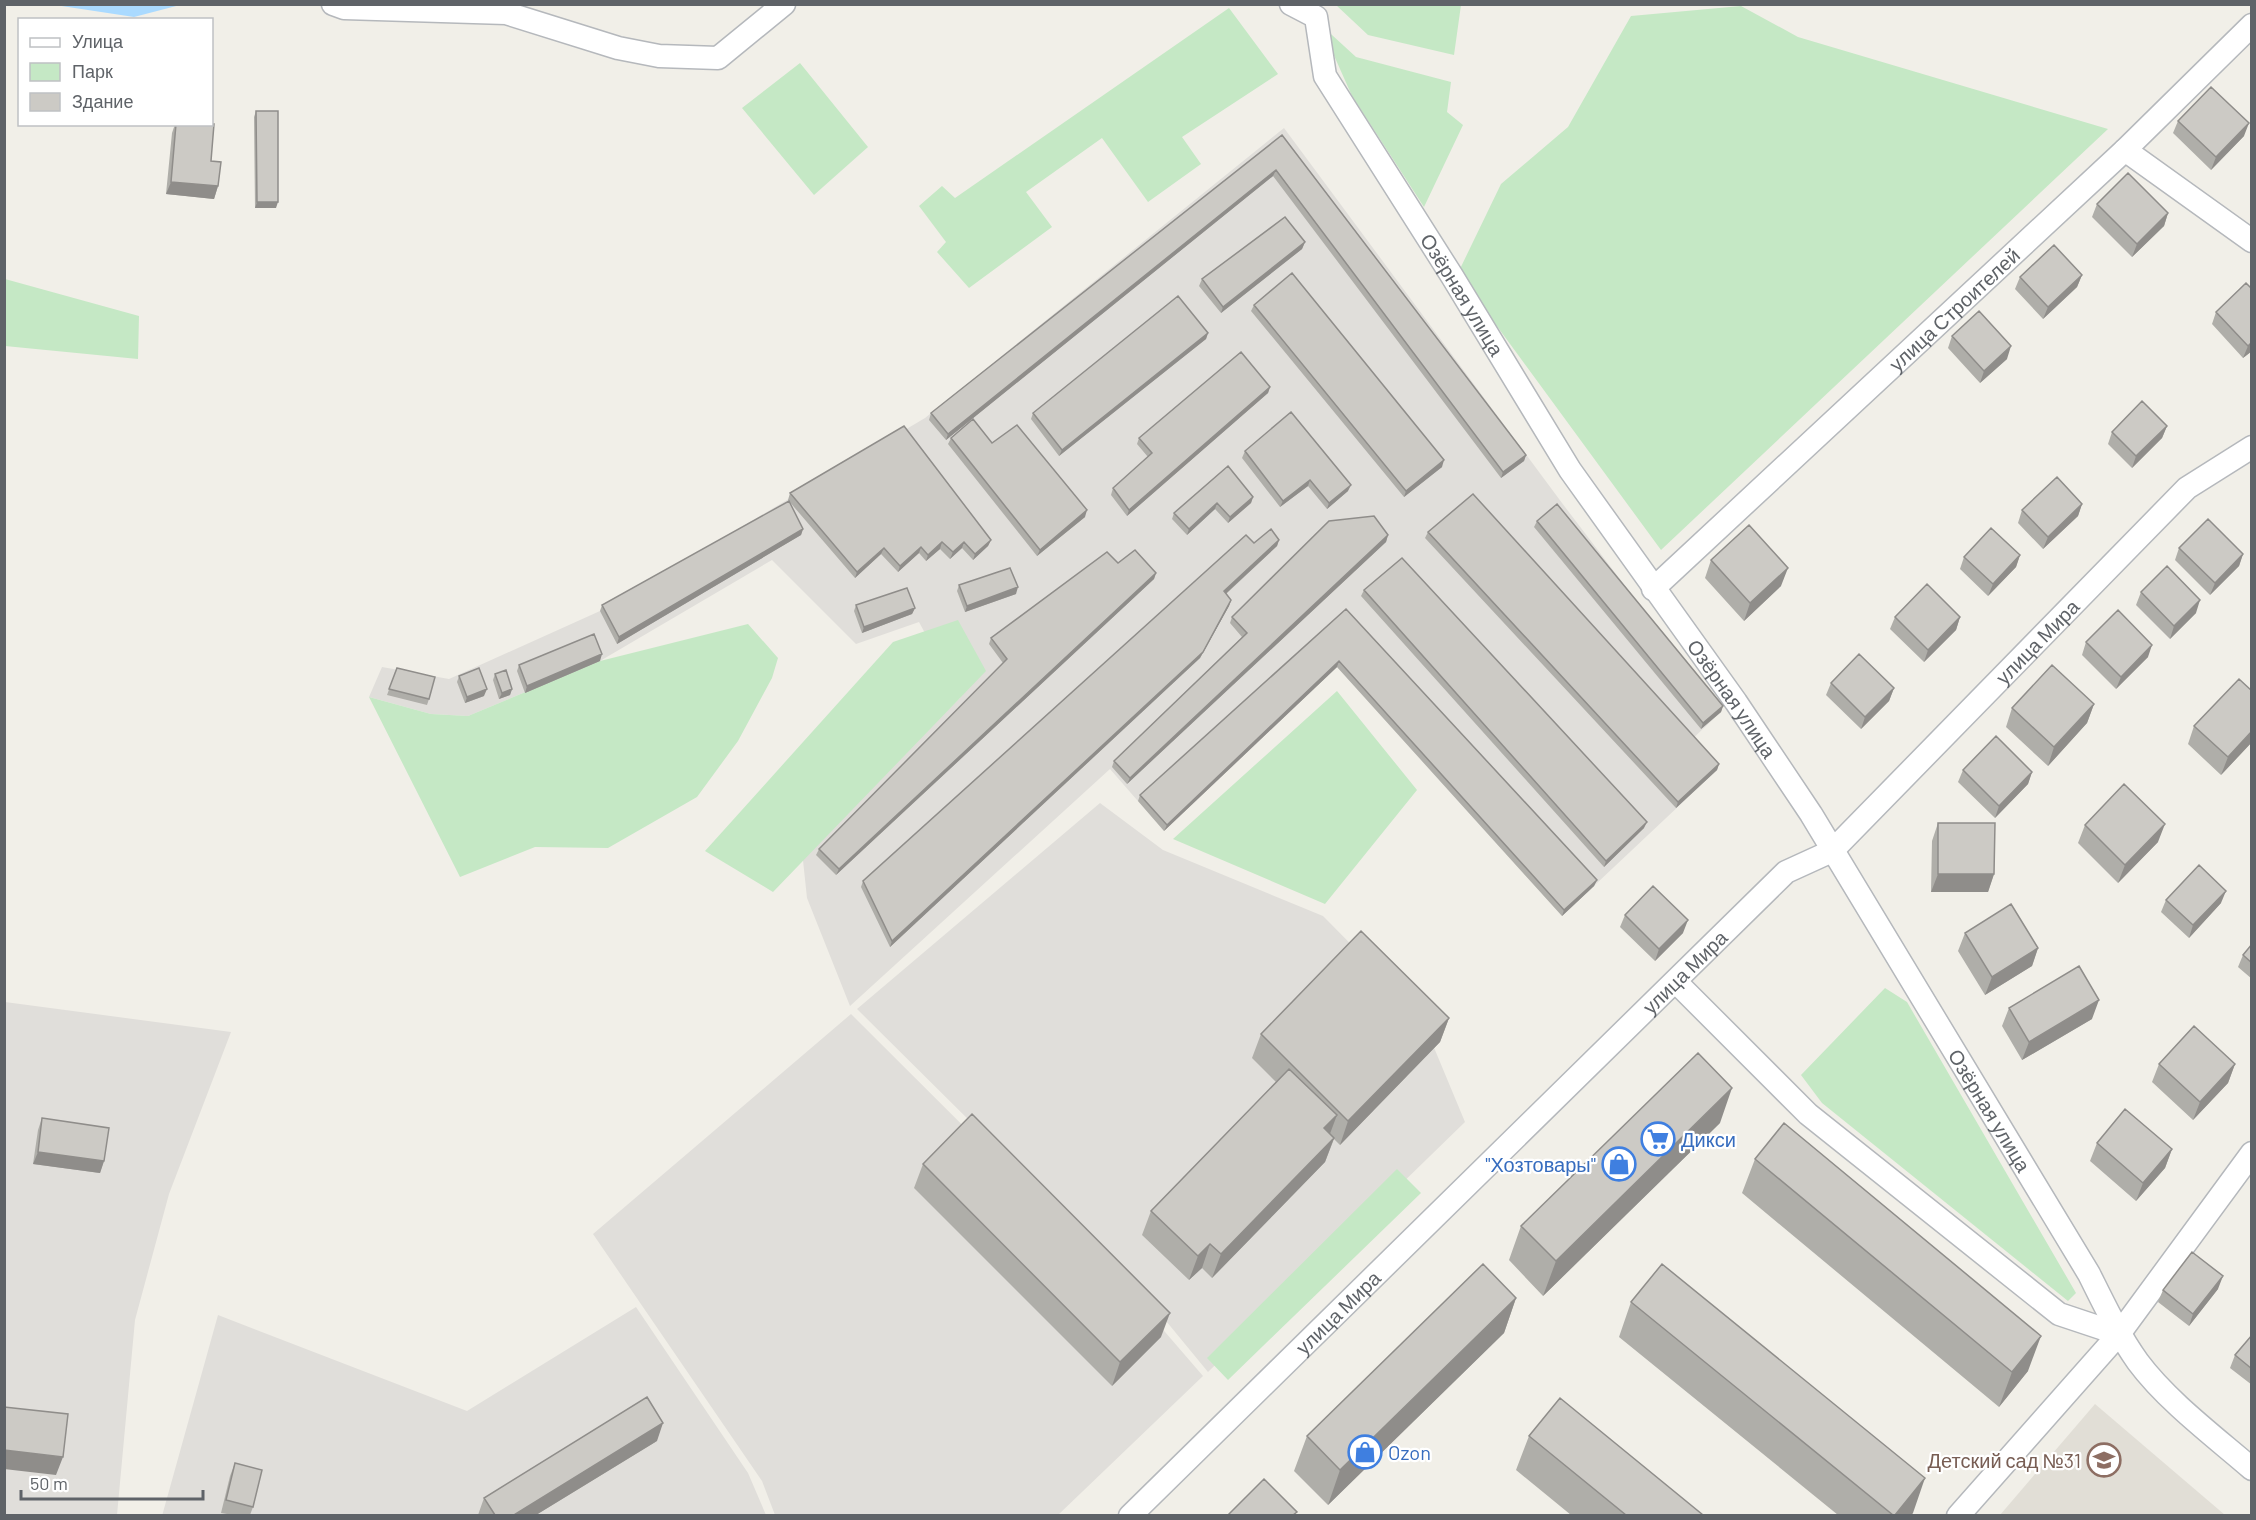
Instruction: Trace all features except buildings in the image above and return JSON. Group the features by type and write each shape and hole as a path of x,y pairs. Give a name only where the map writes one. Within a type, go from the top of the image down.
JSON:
{"street":[{"path":"333,4 344,8 506,13 618,48 659,56 718,58 784,4"},
{"name":"Озёрная улица","path":"1291,4 1316,17 1325,76 1452,276 1570,470 1736,702 1811,814 2089,1274 2119,1334 2140,1364 2168,1394 2252,1469"},
{"name":"улица Строителей","path":"1653,589 2125,150 2252,25"},
{"path":"2125,150 2252,241"},
{"name":"улица Мира","path":"1130,1515 1786,872 1832,851 2187,488 2252,447"},
{"path":"1676,982 1808,1114 2059,1314 2119,1334"},
{"path":"1958,1515 2119,1334 2252,1153"}],"shaded area":[{"path":"1284,128 1562,503 1721,712 1688,743 1717,770 1562,916 1337,667 1164,831 1110,769 850,1006 807,898 802,851 960,698 919,622 856,644 772,560 600,661 468,716 431,714 369,697 382,667 449,679 600,611 925,418"},
{"path":"1100,803 1163,850 1323,916 1420,1014 1465,1122 1208,1372 1143,1293 857,1009"},
{"path":"5,1002 231,1032 169,1194 135,1320 117,1515 5,1516"},
{"path":"851,1014 1134,1296 1203,1376 1058,1515 775,1515 762,1481 593,1234"},
{"path":"636,1307 748,1473 766,1515 162,1516 218,1315 467,1411"},
{"name":"Детский сад №31","path":"2095,1404 2225,1515 2000,1515"}],"green space":[{"path":"1336,5 1461,5 1454,55 1368,35"},
{"path":"1741,6 1798,37 2108,129 1661,550 1458,273 1501,184 1568,127 1631,16"},
{"path":"1229,8 1278,74 1182,137 1201,164 1148,202 1102,138 1026,192 1052,227 969,288 937,252 946,242 919,206 942,186 955,198"},
{"path":"1320,24 1356,57 1451,82 1447,112 1463,125 1424,207 1352,96"},
{"path":"800,63 868,147 814,195 742,108"},
{"path":"5,279 139,316 138,359 5,346"},
{"path":"958,620 986,671 773,892 705,851 893,642"},
{"path":"748,624 778,658 772,678 738,741 697,797 608,848 535,847 460,877 369,697 431,714 468,716 600,661"},
{"path":"1337,691 1417,790 1325,904 1173,839"},
{"path":"1885,988 1907,1002 2076,1293 2068,1301 1822,1103 1801,1075"},
{"path":"1397,1169 1421,1193 1228,1380 1207,1358"}],"water":[{"path":"180,4 134,17 55,5"}],"place":[{"name":"Дикси","path":"1658,1139"},
{"name":"\"Хозтовары\"","path":"1619,1164"},
{"name":"Ozon","path":"1365,1452"},
{"name":"Детский сад №31","path":"2104,1460"}]}
